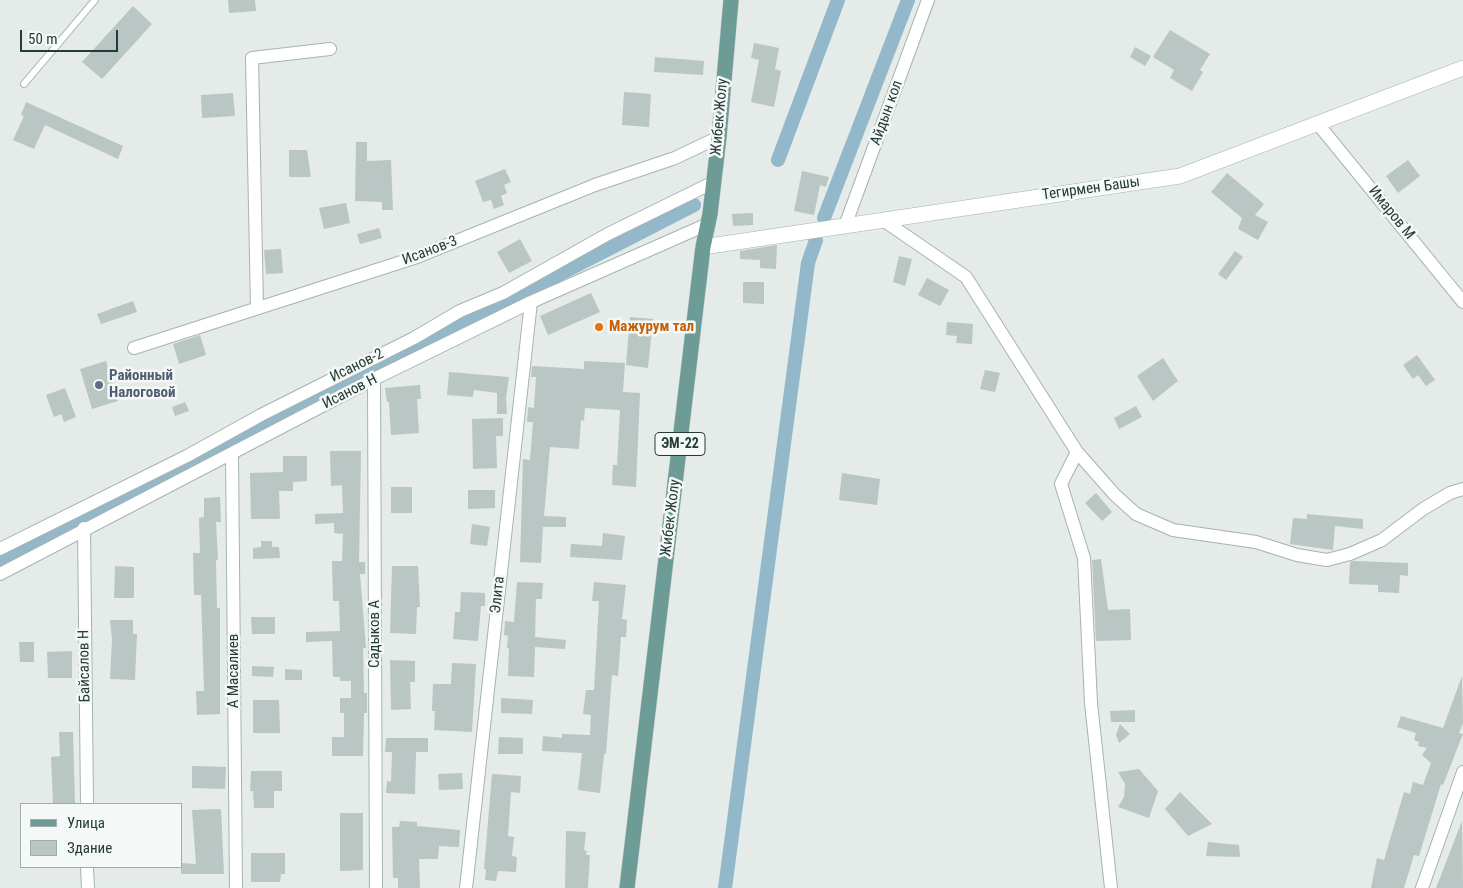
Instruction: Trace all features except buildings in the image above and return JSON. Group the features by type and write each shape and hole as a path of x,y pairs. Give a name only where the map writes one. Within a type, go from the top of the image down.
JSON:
{"main road":[{"name":"Жибек Жолу","path":"627,888 703,247 714,182 731,0"}],"street":[{"name":"Айдын кол","path":"845,226 928,0"},
{"path":"257,308 252,58 330,49"},
{"name":"Тегирмен Башы","path":"703,247 1180,176 1463,68"},
{"name":"Имаров М","path":"1318,124 1463,302"},
{"name":"Исанов-3","path":"134,348 417,257 595,185 675,158 719,137"},
{"name":"Исанов-2","path":"0,549 187,456 261,415 414,338 460,310 503,293 615,231 714,182"},
{"path":"883,220 966,277 1077,452 1115,496 1136,514 1173,530 1256,542 1296,555 1327,560 1350,554 1382,540 1423,509 1450,493 1463,489"},
{"name":"Исанов Н","path":"0,574 84,528 374,379 531,302 708,224"},
{"name":"Элита","path":"466,888 531,302"},
{"name":"Садыков А","path":"374,379 376,888"},
{"path":"1077,452 1060,484 1084,558 1091,703 1112,888"},
{"name":"А Масалиев","path":"232,453 236,888"},
{"name":"Байсалов Н","path":"84,528 87,803"},
{"path":"1422,888 1463,772"},
{"path":"87,868 88,888"}],"lane":[{"path":"24,84 95,0"}],"waterway":[{"path":"778,160 838,0"},
{"path":"824,218 908,0"},
{"path":"0,562 694,205"},
{"path":"725,888 808,263 816,240"}],"place":[{"name":"Мажурум тал","path":"599,327"},
{"name":"Районный Налоговой","path":"99,385"}]}
